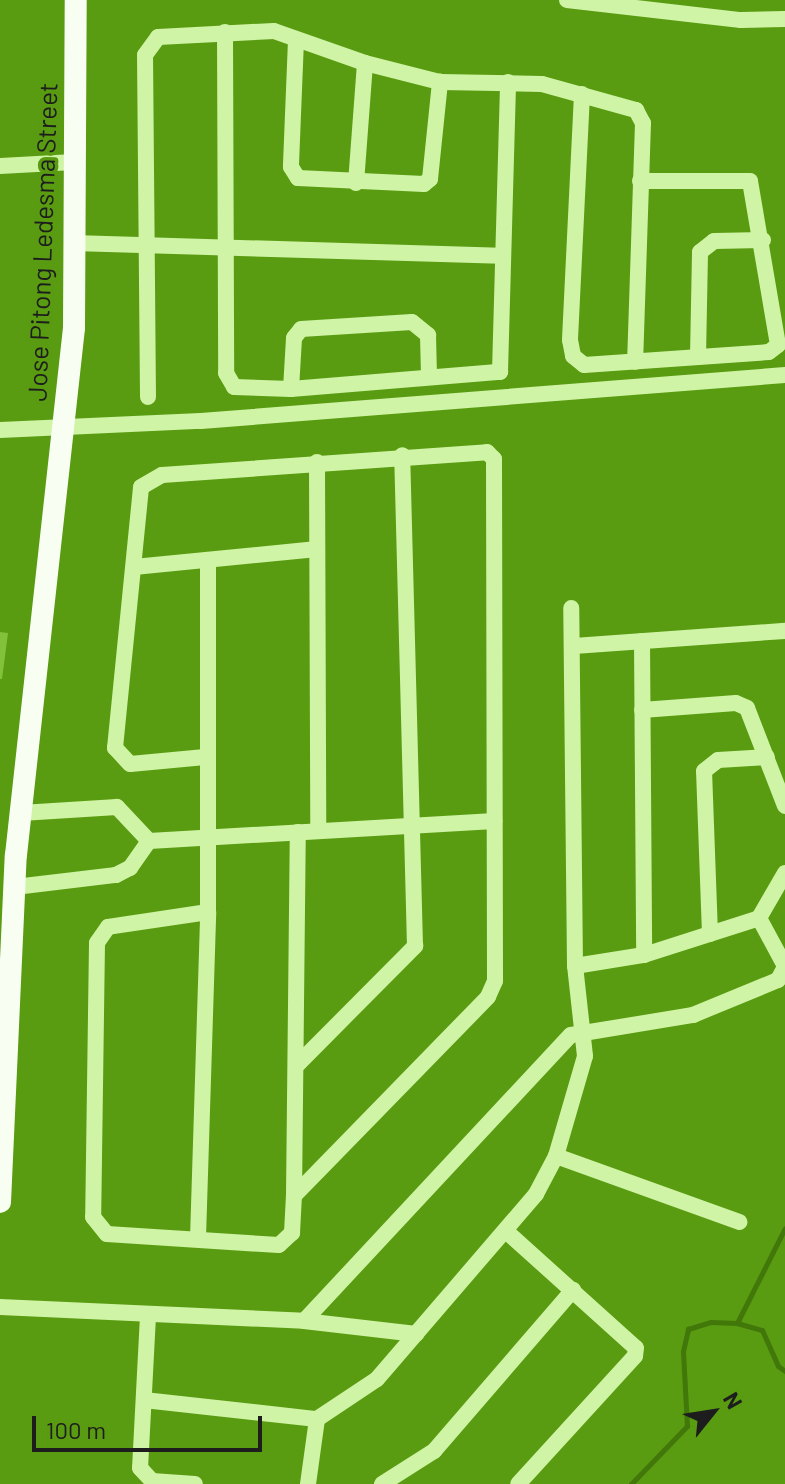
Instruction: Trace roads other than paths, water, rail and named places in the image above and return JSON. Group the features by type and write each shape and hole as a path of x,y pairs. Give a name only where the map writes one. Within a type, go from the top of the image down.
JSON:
{"main road":[{"name":"Jose Pitong Ledesma Street","path":"0,1202 15,887 8,857 21,813 74,328 76,0"}],"street":[{"path":"567,0 693,7 785,19"},
{"path":"148,397 145,55 158,37 225,32 274,31 365,63 440,82 508,82 582,94 642,115 635,362"},
{"path":"225,32 223,250 229,380 234,387 291,389 500,372"},
{"path":"296,40 291,167 306,180 414,187 430,179 440,82"},
{"path":"356,183 365,63"},
{"path":"500,398 500,256 508,82"},
{"path":"582,94 570,340 573,356 584,365 769,352 778,345 754,188 743,177 640,181"},
{"path":"0,166 74,162"},
{"path":"698,357 700,252 714,241 763,240"},
{"path":"73,243 148,248 500,256"},
{"path":"291,389 294,338 301,329 412,322 428,335 429,377"},
{"path":"0,430 500,398 785,375"},
{"path":"205,757 130,764 115,748 141,487 150,478 402,455 479,449 494,459 495,981 488,997 294,1196"},
{"path":"297,1065 415,946 402,455"},
{"path":"317,462 318,831"},
{"path":"134,567 317,549"},
{"path":"198,1238 208,912 205,757 208,560"},
{"path":"144,1400 317,1419 377,1379 507,1232 556,1156 585,1056 575,966 574,646 571,608"},
{"path":"574,646 785,631"},
{"path":"642,641 644,955"},
{"path":"642,710 736,703 753,716 785,806"},
{"path":"710,934 704,771 718,760 767,757"},
{"path":"21,813 117,807 149,841 494,821"},
{"path":"208,912 108,927 97,943 93,1217 107,1234 279,1245 292,1233 294,1196 298,832"},
{"path":"15,887 116,875 130,868 149,841"},
{"path":"575,966 644,955 759,918 785,873"},
{"path":"304,1321 564,1040 583,1030 693,1015 778,980 785,966 759,918"},
{"path":"556,1156 739,1222"},
{"path":"507,1232 631,1340 635,1356 518,1484"},
{"path":"382,1484 434,1451 573,1290"},
{"path":"0,1307 304,1321 416,1334"},
{"path":"148,1316 140,1468 145,1476 195,1484"},
{"path":"308,1484 317,1419"}],"waterway":[{"path":"631,1484 687,1426 683,1351 688,1329 711,1322 737,1323 785,1228"},
{"path":"737,1323 762,1330 778,1366 785,1371"}]}
